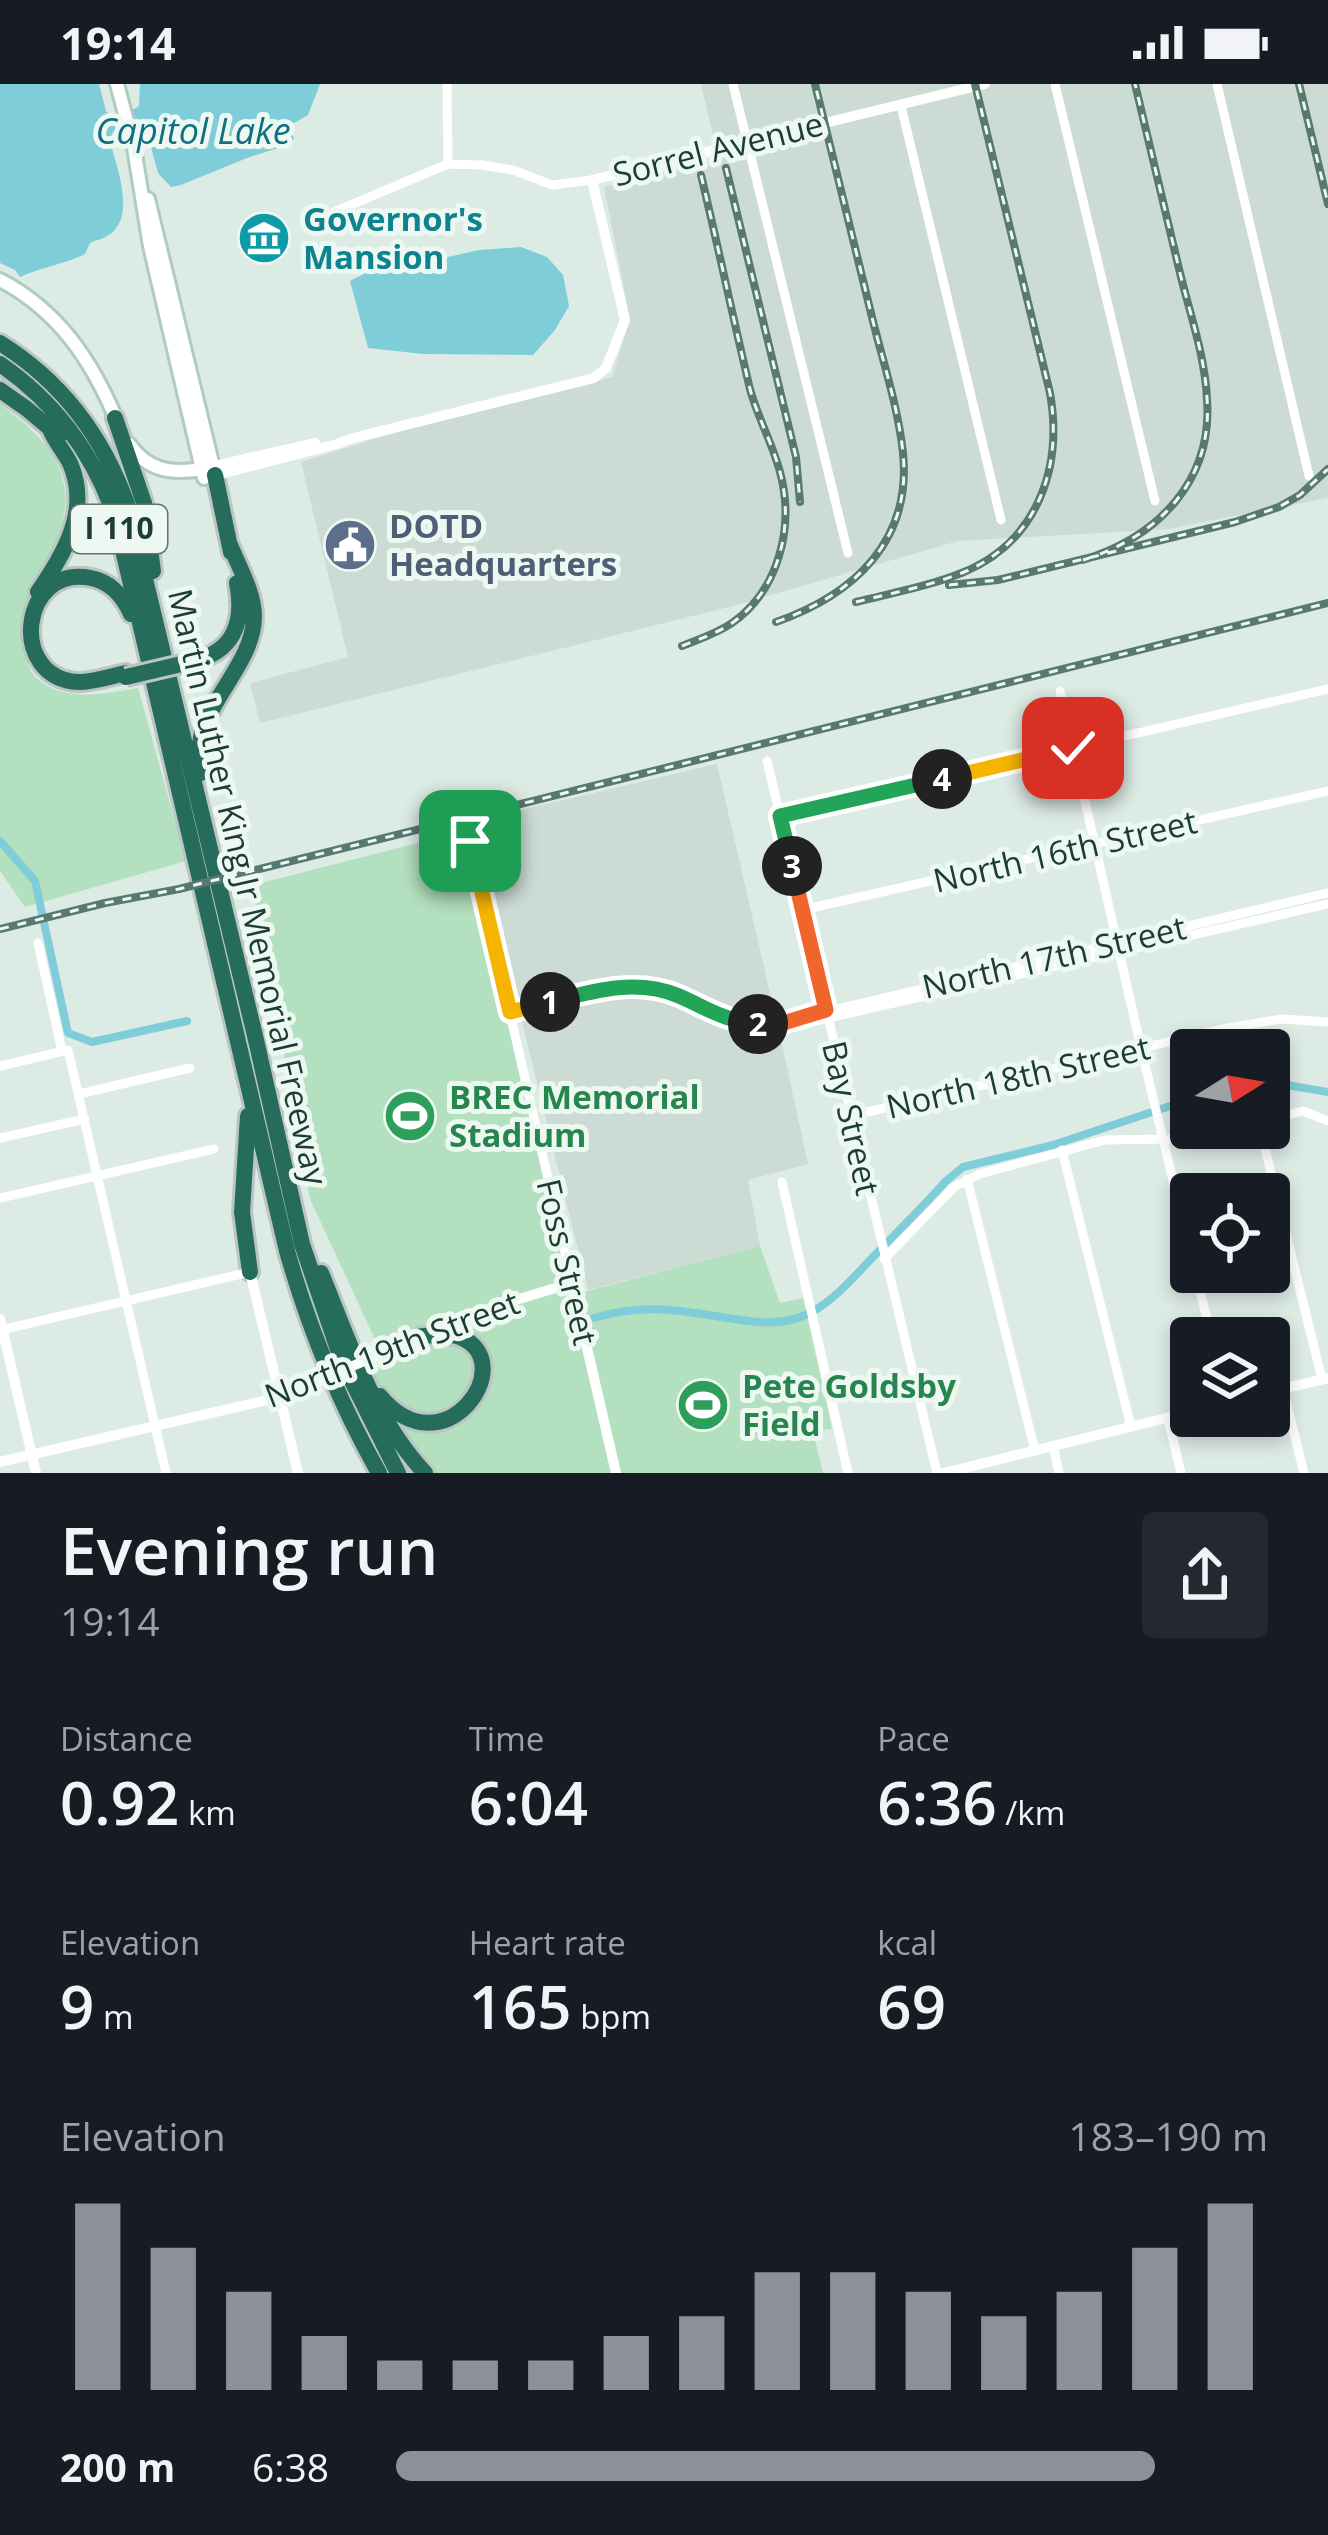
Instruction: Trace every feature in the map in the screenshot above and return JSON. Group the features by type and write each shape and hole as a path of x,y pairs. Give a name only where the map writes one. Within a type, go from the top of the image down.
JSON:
{"highway":[{"name":"Martin Luther King Jr Memorial Freeway","path":"0,343 63,395 95,436 132,520 302,1244 329,1328 398,1473"},
{"name":"Martin Luther King Jr Memorial Freeway","path":"0,364 48,404 80,442 104,487 120,533 280,1224 303,1305 339,1396 379,1473"},
{"path":"0,390 55,431 79,461 120,533"},
{"path":"116,418 146,513 173,691"},
{"path":"50,429 71,468 77,508 69,541 28,611 25,629 32,658 62,683 86,686 189,660 220,643 234,612 208,472"},
{"path":"204,822 201,735 254,622 208,472"},
{"path":"189,660 205,659 220,650 238,624 241,604 230,545"},
{"path":"126,675 74,681 45,667 33,650 29,630 35,606 48,589 62,580 86,577 103,581 122,597 165,731"},
{"path":"247,1085 242,1212 250,1273"},
{"path":"286,1168 318,1266 386,1421 425,1473"},
{"path":"353,1348 386,1405 407,1422 442,1425 457,1419 475,1400 482,1375 464,1318"},
{"path":"422,1336 454,1335 477,1353"}],"main road":[{"path":"118,85 194,435 208,472"},
{"path":"136,163 155,224 208,472"},
{"path":"0,280 32,299 71,338 96,374 138,456 165,471 208,472"},
{"path":"165,471 188,459 194,435"}],"street":[{"path":"447,84 448,164"},
{"path":"734,84 848,554"},
{"name":"Sorrel Avenue","path":"592,180 986,84"},
{"path":"1055,84 1156,501"},
{"path":"1217,84 1310,476"},
{"path":"901,106 1001,520"},
{"path":"208,472 594,378 606,368 625,320 592,180 552,185 513,170 448,164 334,212"},
{"path":"780,816 1328,689"},
{"path":"1060,691 1170,1173"},
{"name":"Bay Street","path":"767,761 880,1241 941,1473"},
{"name":"North 16th Street","path":"802,910 1328,791"},
{"name":"Foss Street","path":"470,841 616,1473"},
{"name":"North 17th Street","path":"1219,924 1328,893"},
{"name":"North 17th Street","path":"510,1012 600,989 637,986 676,995 728,1019 780,1024 1219,924 1328,904"},
{"path":"38,943 79,1094 166,1473"},
{"name":"North 18th Street","path":"850,1116 1276,1020 1328,1022"},
{"path":"0,1066 65,1051"},
{"path":"79,1094 190,1068"},
{"path":"1290,1114 1303,1111 1328,1121"},
{"path":"0,1138 85,1119"},
{"path":"884,1256 967,1179 1112,1139 1170,1138"},
{"path":"0,1198 214,1149"},
{"path":"1265,1149 1325,1378 1290,1387"},
{"path":"1062,1150 1131,1427"},
{"path":"967,1179 1035,1451"},
{"path":"782,1182 848,1473"},
{"path":"36,1473 1,1326 250,1273 298,1473"},
{"name":"North 19th Street","path":"0,1462 280,1397 464,1318 572,1283"},
{"path":"1290,1417 1304,1473"},
{"path":"941,1473 1168,1418 1181,1473"},
{"path":"1053,1446 1059,1473"}],"shaded area":[{"path":"701,84 1328,84 1328,498 1168,529 958,541 733,606 260,723 250,683 348,657 301,462 612,377 630,319 604,187 718,158"},
{"path":"717,764 776,1019 727,1013 658,984 623,978 528,1002 513,993 472,827 483,819"},
{"path":"610,994 658,1001 738,1028 780,1035 808,1164 748,1180 760,1246 588,1290 521,1018"}],"green space":[{"path":"0,404 50,452 65,491 58,536 25,627 32,673 68,693 138,688 186,861 25,907 0,871"},
{"path":"465,831 572,1295 760,1246 780,1303 803,1298 832,1429 813,1431 823,1473 435,1473 414,1455 371,1369 386,1363 310,1199 253,885"}],"water":[{"name":"Capitol Lake","path":"0,84 99,84 110,115 139,106 140,84 320,84 308,115 289,126 294,139 287,145 181,185 171,187 158,173 145,125 113,132 110,140 123,204 117,227 90,243 85,254 20,277 0,263"},
{"path":"521,247 547,257 563,275 569,306 533,355 423,354 368,348 350,281 375,268"}],"waterway":[{"path":"0,841 35,881 68,1033 92,1042 187,1021"},
{"path":"1290,1086 1328,1092"},
{"path":"594,1318 658,1309 759,1322 795,1319 837,1294 963,1167 1053,1145 1170,1106"}],"railway":[{"path":"776,622 830,597 872,561 898,513 903,485 897,417 815,84"},
{"path":"856,602 938,581 989,558 1027,521 1048,474 1053,421 1050,393 975,84"},
{"path":"1083,560 1135,537 1175,502 1201,456 1206,429 1200,351 1135,84"},
{"path":"1299,84 1328,204"},
{"path":"726,168 796,457 800,502"},
{"path":"682,646 732,623 761,594 779,557 785,517 781,476 750,389 701,175"},
{"path":"949,585 998,580 1235,522 1279,507 1328,469"},
{"path":"0,929 179,889 1328,603"}],"place":[{"name":"Governor's Mansion","path":"264,238"},
{"name":"DOTD Headquarters","path":"350,545"},
{"name":"BREC Memorial Stadium","path":"410,1116"},
{"name":"Pete Goldsby Field","path":"703,1405"}],"route":[{"path":"470,841 510,1012 600,989 637,986 676,995 728,1019 780,1024 826,1010 780,816 1073,748"}]}
